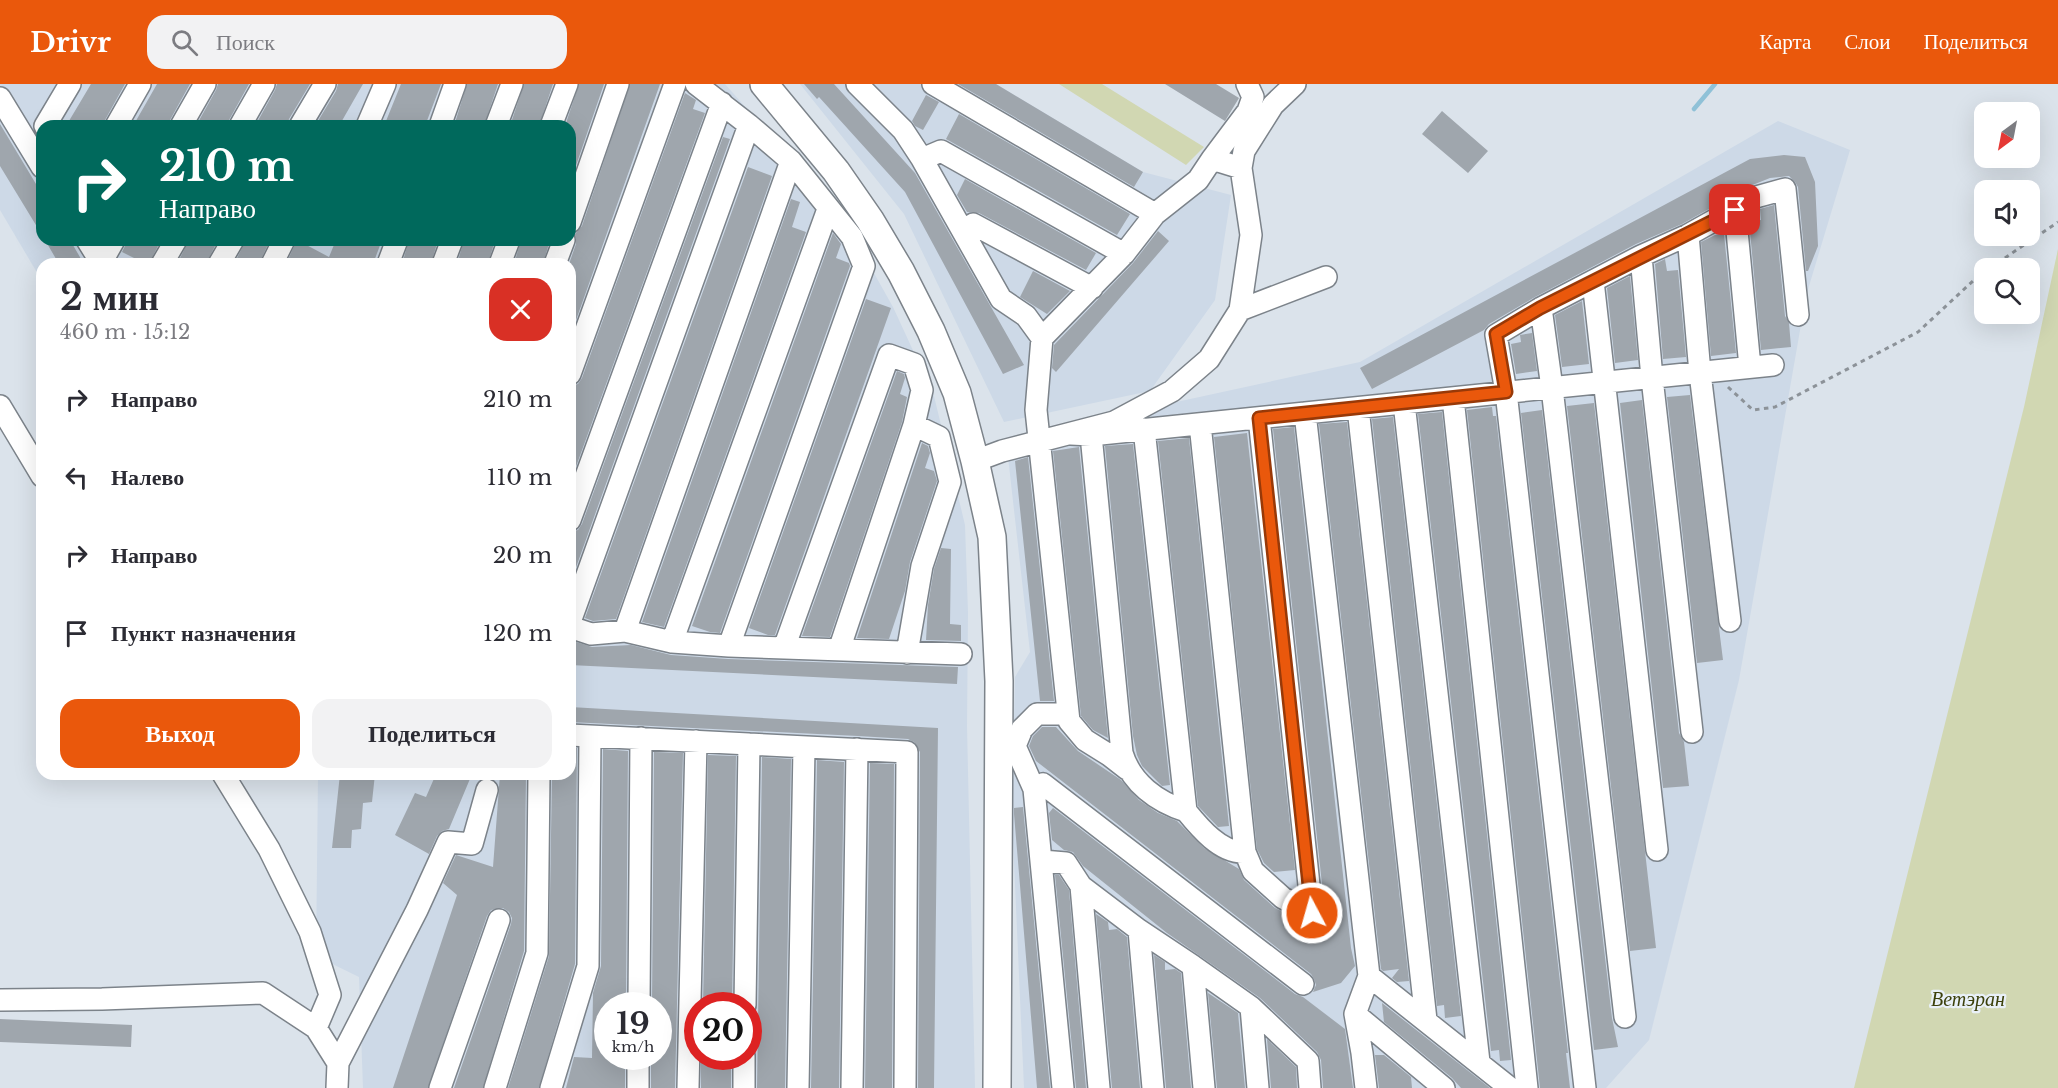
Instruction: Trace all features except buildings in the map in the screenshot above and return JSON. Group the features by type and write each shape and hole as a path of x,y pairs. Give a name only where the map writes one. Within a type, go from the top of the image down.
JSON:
{"main road":[{"path":"764,84 836,171 870,220 901,272 931,331 957,393 975,461 992,537 999,681 996,1088"}],"lane":[{"path":"49,120 70,84"},
{"path":"119,120 140,84"},
{"path":"184,120 205,84"},
{"path":"243,120 264,84"},
{"path":"304,120 325,84"},
{"path":"370,120 385,84"},
{"path":"442,120 455,84"},
{"path":"498,120 512,84"},
{"path":"553,120 567,84"},
{"path":"576,205 618,84"},
{"path":"576,357 675,84"},
{"path":"696,84 791,161 852,237 864,266 729,646"},
{"path":"857,84 903,130 922,159 1001,299 1026,316 1042,338"},
{"path":"933,84 1155,214"},
{"path":"1186,811 1165,805 1109,754 1085,740 1069,721 1036,410 1042,338 1124,254 1155,214 1198,180 1248,111 1253,97 1247,84"},
{"path":"1081,434 1114,422 1172,391 1209,359 1240,310 1251,236 1241,168 1244,151 1273,105 1295,84"},
{"path":"0,98 36,158"},
{"path":"576,504 722,103"},
{"path":"576,605 749,125"},
{"path":"922,159 941,151 1124,254"},
{"path":"1212,159 1241,168"},
{"path":"625,631 791,161"},
{"path":"1585,1088 1506,392 1496,334 1540,308 1641,256 1688,235 1756,197 1785,189 1798,315"},
{"path":"672,642 828,209"},
{"path":"1735,210 1750,368"},
{"path":"973,224 1092,288"},
{"path":"1688,235 1707,372 1730,621"},
{"path":"1641,256 1652,378 1692,732"},
{"path":"1240,310 1326,277"},
{"path":"1593,281 1657,850"},
{"path":"1540,308 1552,388 1625,1017"},
{"path":"784,648 889,355 914,364 922,390 914,425 839,650"},
{"path":"975,461 1039,442 1081,434 1200,424 1773,365"},
{"path":"1453,398 1527,1088"},
{"path":"1404,403 1479,1062"},
{"path":"0,406 36,467"},
{"path":"1358,408 1426,1020"},
{"path":"1305,413 1369,976 1355,1014 1366,1088"},
{"path":"1200,424 1245,852 1253,871 1283,898 1312,913 1259,418"},
{"path":"907,653 922,566 950,482 939,437 914,425"},
{"path":"1144,429 1186,811 1204,833 1236,852 1245,852"},
{"path":"1081,434 1122,753 1127,769"},
{"path":"576,629 591,634 625,631 672,642 729,646 961,654"},
{"path":"1063,1088 1034,789 1016,746 1022,729 1037,714 1068,714"},
{"path":"550,1088 588,966 580,735 907,752 905,1088"},
{"path":"639,992 641,738"},
{"path":"688,1088 696,741"},
{"path":"745,992 749,744"},
{"path":"798,1088 804,747"},
{"path":"852,1088 857,749"},
{"path":"227,780 269,849 310,932 330,995 316,1028"},
{"path":"495,1088 537,953 539,780"},
{"path":"1034,789 1043,784 1303,984"},
{"path":"337,1088 338,1063 417,910 448,842 472,844 487,790"},
{"path":"1042,861 1066,863 1082,886 1139,930 1251,1007 1308,1061 1310,1088"},
{"path":"1082,886 1099,1088"},
{"path":"440,1088 498,920"},
{"path":"1139,930 1153,1088"},
{"path":"1193,966 1204,1088"},
{"path":"1369,976 1510,1088"},
{"path":"0,1000 263,993 316,1028 338,1063"},
{"path":"1251,1007 1258,1088"},
{"path":"1355,1014 1421,1078 1444,1088"},
{"path":"638,1070 638,1088"},
{"path":"744,1070 744,1088"}],"path":[{"path":"2005,258 2058,222"},
{"path":"1707,372 1753,410 1775,407 1918,332 1974,280"}],"shaded area":[{"path":"0,84 725,84 843,218 893,307 934,396 965,525 975,1088 363,1088 359,977 316,956 318,780 576,780 576,258 36,258 36,271 0,210"},
{"path":"800,84 996,84 1143,172 1231,195 1215,300 1150,391 1004,422 904,214"},
{"path":"1778,121 1850,150 1806,296 1739,680 1649,1040 1606,1088 1024,1088 1012,817 1015,677 1030,652 1006,439 1360,362"}],"green space":[{"path":"1059,84 1102,84 1204,147 1186,165"},
{"name":"Ветэран","path":"2058,249 2058,1088 1854,1088 2024,407"}],"waterway":[{"path":"1694,109 1715,84"}],"route":[{"path":"1312,913 1259,418 1506,392 1496,334 1540,308 1735,210"}]}
